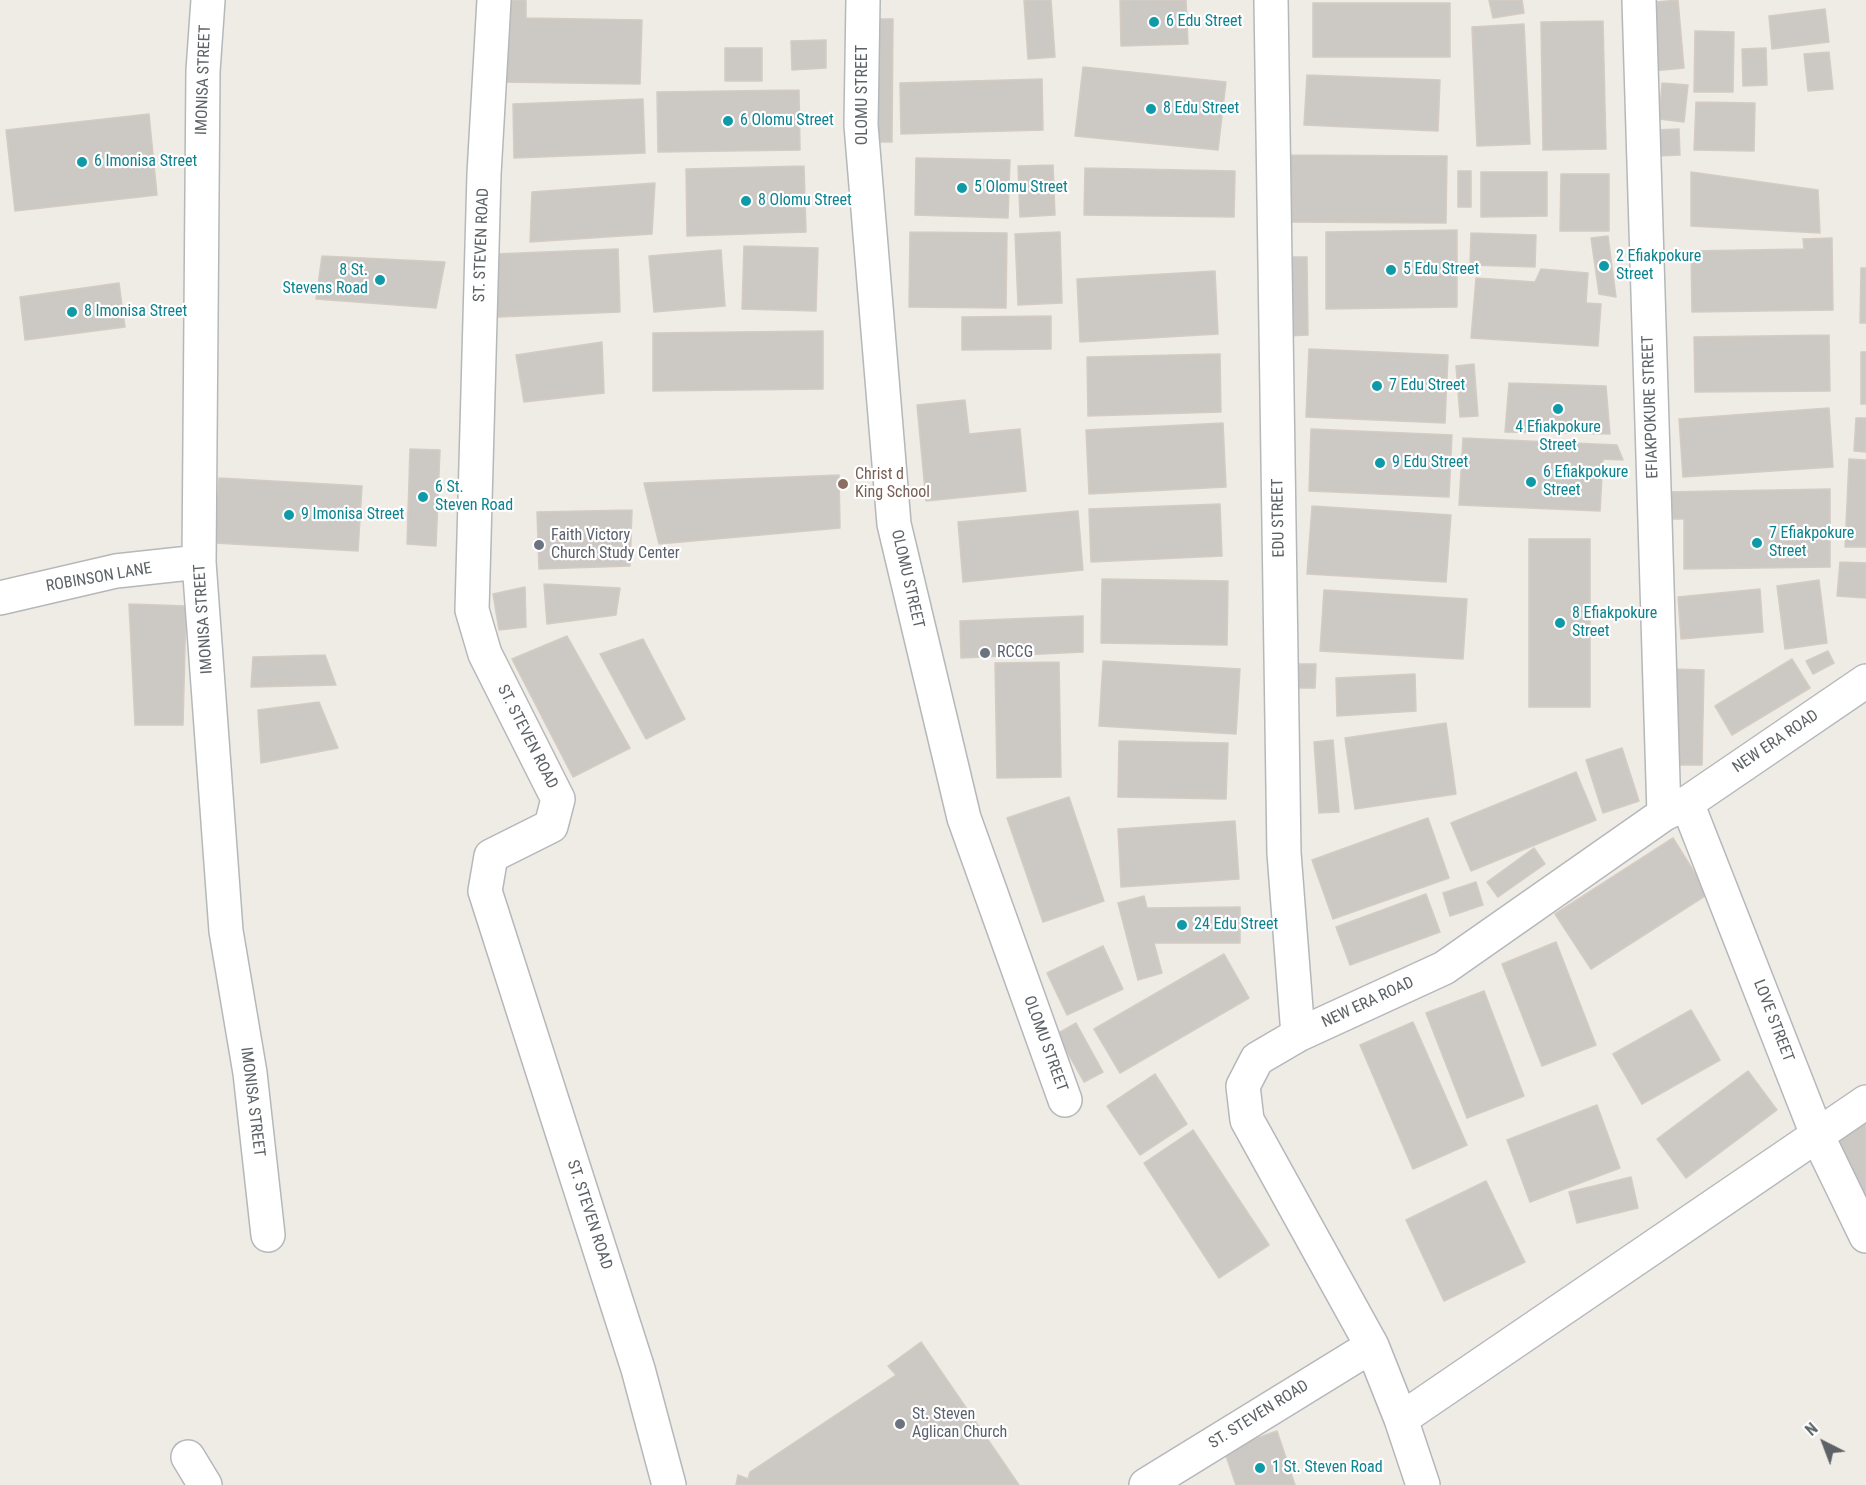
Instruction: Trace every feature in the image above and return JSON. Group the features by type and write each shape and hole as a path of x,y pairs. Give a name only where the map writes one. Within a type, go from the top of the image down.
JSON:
{"street":[{"name":"IMONISA STREET","path":"208,0 202,71 199,562 226,931 250,1073 268,1235"},
{"name":"ST. STEVEN ROAD","path":"494,0 484,174 472,610 485,654 558,799 551,826 491,856 485,891 638,1369 669,1485"},
{"name":"OLOMU STREET","path":"863,0 861,125 894,524 964,818 1065,1100"},
{"name":"EDU STREET","path":"1271,0 1284,853 1298,1035"},
{"name":"EFIAKPOKURE STREET","path":"1639,0 1675,809"},
{"name":"ROBINSON LANE","path":"0,598 116,571 199,562"},
{"name":"NEW ERA ROAD","path":"1423,1485 1401,1419 1372,1346 1247,1120 1243,1086 1257,1059 1298,1035 1444,968 1866,681"},
{"name":"LOVE STREET","path":"1675,809 1818,1137 1866,1236"},
{"path":"1401,1419 1818,1137 1866,1102"},
{"name":"ST. STEVEN ROAD","path":"1146,1485 1372,1346"},
{"path":"188,1457 205,1485"}],"building":[{"path":"502,0 526,0 526,18 642,20 640,84 500,82"},
{"path":"1024,0 1051,0 1055,57 1028,59"},
{"name":"6 Edu Street","path":"1120,0 1186,0 1188,44 1121,46"},
{"path":"1489,0 1522,0 1524,13 1493,18"},
{"path":"1678,0 1684,68 1653,71 1646,3"},
{"path":"1313,3 1450,3 1450,57 1313,57"},
{"path":"1825,9 1829,42 1772,49 1769,16"},
{"path":"871,19 893,19 892,142 870,142"},
{"path":"1603,21 1606,149 1543,150 1541,22"},
{"path":"1524,24 1530,144 1477,146 1472,27"},
{"path":"1695,31 1734,32 1733,92 1694,92"},
{"path":"826,40 826,68 792,70 791,41"},
{"path":"725,48 762,48 762,81 725,81"},
{"path":"1766,48 1767,85 1743,86 1742,49"},
{"path":"1829,52 1833,89 1808,91 1804,54"},
{"name":"8 Edu Street","path":"1083,67 1226,82 1218,150 1075,136"},
{"path":"1307,75 1440,80 1438,131 1304,125"},
{"path":"1042,79 1043,130 901,134 900,83"},
{"path":"1662,83 1688,85 1684,122 1659,119"},
{"name":"6 Olomu Street","path":"799,90 800,150 658,152 657,92"},
{"path":"643,99 645,153 514,158 513,104"},
{"path":"1696,102 1755,103 1754,151 1694,150"},
{"name":"6 Imonisa Street","path":"149,114 157,195 15,211 6,130"},
{"path":"1679,129 1680,155 1656,156 1655,130"},
{"path":"1286,155 1447,156 1446,223 1285,222"},
{"name":"5 Olomu Street","path":"916,158 1010,160 1008,218 915,215"},
{"path":"1053,165 1055,215 1020,217 1018,166"},
{"name":"8 Olomu Street","path":"804,166 806,232 687,236 686,169"},
{"path":"1085,168 1235,171 1234,217 1084,215"},
{"path":"1458,171 1471,171 1471,207 1458,207"},
{"path":"1481,172 1547,172 1547,216 1481,217"},
{"path":"1691,172 1818,190 1820,233 1691,226"},
{"path":"1561,174 1609,174 1609,231 1560,231"},
{"path":"655,183 652,234 530,242 532,192"},
{"name":"5 Edu Street","path":"1457,230 1457,307 1326,309 1326,232"},
{"path":"910,232 1007,233 1006,308 909,307"},
{"path":"1060,232 1062,303 1018,305 1015,234"},
{"path":"1471,233 1536,235 1535,267 1470,265"},
{"name":"2 Efiakpokure Street","path":"1608,236 1616,297 1599,294 1591,238"},
{"path":"1832,238 1833,310 1692,312 1691,251 1804,249 1803,239"},
{"path":"744,246 818,248 816,311 742,309"},
{"path":"618,249 620,312 498,317 495,254"},
{"path":"721,250 725,306 654,312 649,256"},
{"name":"8 St. Stevens Road","path":"322,256 445,262 436,308 316,299"},
{"path":"1283,257 1307,257 1308,335 1284,336"},
{"path":"1861,268 1866,268 1866,323 1860,323"},
{"path":"1541,269 1588,273 1586,303 1601,304 1598,346 1471,338 1476,278 1535,282"},
{"path":"1215,271 1218,334 1080,342 1077,279"},
{"name":"8 Imonisa Street","path":"119,283 125,327 25,340 20,297"},
{"path":"1051,316 1051,349 962,350 962,317"},
{"path":"823,331 823,389 653,391 653,333"},
{"path":"1829,335 1830,391 1695,392 1694,337"},
{"path":"602,342 604,393 524,402 516,355"},
{"name":"7 Edu Street","path":"1309,349 1448,355 1445,423 1306,417"},
{"path":"1861,352 1866,352 1866,404 1861,404"},
{"path":"1220,354 1221,412 1088,416 1087,357"},
{"path":"1474,364 1478,416 1460,417 1456,366"},
{"name":"4 Efiakpokure Street","path":"1509,383 1606,386 1610,434 1505,432"},
{"path":"965,400 969,434 1020,429 1026,491 926,501 917,405"},
{"path":"1829,408 1833,467 1683,477 1679,419"},
{"path":"1856,418 1866,418 1866,452 1854,451"},
{"path":"1223,423 1226,487 1089,494 1086,430"},
{"name":"9 Edu Street","path":"1311,429 1452,435 1449,497 1309,491"},
{"name":"6 Efiakpokure Street","path":"1463,438 1617,445 1623,460 1603,459 1600,511 1459,505"},
{"name":"6 St. Steven Road","path":"410,449 440,450 436,546 407,544"},
{"path":"1849,459 1866,460 1866,547 1845,547"},
{"path":"839,475 840,528 659,544 644,483"},
{"name":"9 Imonisa Street","path":"219,478 362,486 358,551 215,543"},
{"name":"7 Efiakpokure Street","path":"1830,489 1830,567 1684,569 1684,519 1664,519 1664,492"},
{"path":"1220,504 1222,556 1091,562 1089,509"},
{"path":"1312,506 1451,515 1446,582 1307,574"},
{"path":"632,510 630,566 539,569 537,512"},
{"path":"1078,511 1083,570 963,582 958,522"},
{"name":"8 Efiakpokure Street","path":"1529,539 1590,539 1590,707 1529,707"},
{"path":"1840,562 1866,563 1866,598 1837,596"},
{"path":"1102,579 1228,581 1227,645 1101,643"},
{"path":"1819,580 1827,643 1785,649 1777,586"},
{"path":"544,584 620,588 616,615 547,624"},
{"path":"525,587 526,627 499,630 493,594"},
{"path":"1760,589 1763,632 1681,639 1678,597"},
{"path":"1324,590 1467,599 1463,659 1320,651"},
{"path":"129,604 186,606 183,725 135,725"},
{"path":"1083,616 1083,652 961,658 960,621"},
{"path":"567,636 630,748 573,777 512,659"},
{"path":"643,639 685,719 646,739 600,654"},
{"path":"1828,651 1834,663 1813,674 1806,661"},
{"path":"325,655 336,685 251,687 253,657"},
{"path":"1792,659 1810,688 1732,735 1715,706"},
{"path":"1103,661 1240,669 1236,734 1099,726"},
{"path":"1059,662 1061,777 997,778 995,663"},
{"path":"1293,664 1316,664 1315,688 1293,688"},
{"path":"1671,669 1704,670 1702,765 1670,765"},
{"path":"1415,674 1416,711 1337,716 1336,678"},
{"path":"319,702 338,748 261,763 258,710"},
{"path":"1446,723 1456,794 1355,809 1345,738"},
{"path":"1333,740 1339,812 1319,813 1314,742"},
{"path":"1119,741 1228,743 1226,799 1118,797"},
{"path":"1622,748 1639,801 1603,813 1586,760"},
{"path":"1576,772 1596,820 1471,871 1451,823"},
{"path":"1069,797 1104,901 1043,922 1007,818"},
{"path":"1428,818 1449,878 1333,919 1312,860"},
{"path":"1235,821 1239,879 1121,887 1118,829"},
{"path":"1673,838 1708,894 1591,969 1555,914"},
{"path":"1534,848 1545,864 1498,897 1487,882"},
{"path":"1476,882 1483,905 1450,916 1443,893"},
{"path":"1426,894 1440,932 1350,965 1336,927"},
{"name":"24 Edu Street","path":"1144,896 1147,908 1240,907 1240,943 1154,943 1162,973 1138,980 1118,903"},
{"path":"1556,942 1596,1045 1542,1066 1502,964"},
{"path":"1103,946 1123,989 1067,1015 1047,973"},
{"path":"1224,954 1249,998 1120,1073 1094,1029"},
{"path":"1484,991 1524,1096 1467,1118 1426,1013"},
{"path":"1691,1010 1720,1060 1642,1104 1613,1054"},
{"path":"1413,1022 1467,1145 1413,1169 1360,1045"},
{"path":"1076,1023 1103,1072 1084,1082 1057,1034"},
{"path":"1748,1071 1777,1110 1686,1178 1657,1139"},
{"path":"1155,1074 1187,1124 1140,1155 1107,1106"},
{"path":"1597,1105 1620,1168 1530,1202 1507,1140"},
{"path":"1866,1116 1866,1201 1833,1132"},
{"path":"1193,1130 1269,1245 1219,1278 1144,1163"},
{"path":"1631,1177 1638,1208 1577,1223 1569,1192"},
{"path":"1486,1181 1525,1262 1444,1301 1406,1220"},
{"name":"St. Steven Aglican Church","path":"921,1342 1019,1485 736,1485 738,1475 748,1479 750,1472 896,1375 888,1366"},
{"name":"1 St. Steven Road","path":"1277,1431 1295,1485 1236,1485 1224,1450"}],"place":[{"name":"6 Edu Street","path":"1154,22"},
{"name":"8 Edu Street","path":"1151,109"},
{"name":"6 Olomu Street","path":"728,121"},
{"name":"6 Imonisa Street","path":"82,162"},
{"name":"5 Olomu Street","path":"962,188"},
{"name":"8 Olomu Street","path":"746,201"},
{"name":"2 Efiakpokure Street","path":"1604,266"},
{"name":"5 Edu Street","path":"1391,270"},
{"name":"8 St. Stevens Road","path":"380,280"},
{"name":"8 Imonisa Street","path":"72,312"},
{"name":"7 Edu Street","path":"1377,386"},
{"name":"4 Efiakpokure Street","path":"1558,409"},
{"name":"9 Edu Street","path":"1380,463"},
{"name":"6 Efiakpokure Street","path":"1531,482"},
{"name":"Christ d King School","path":"843,484"},
{"name":"6 St. Steven Road","path":"423,497"},
{"name":"9 Imonisa Street","path":"289,515"},
{"name":"7 Efiakpokure Street","path":"1757,543"},
{"name":"Faith Victory Church Study Center","path":"539,545"},
{"name":"8 Efiakpokure Street","path":"1560,623"},
{"name":"RCCG","path":"985,653"},
{"name":"24 Edu Street","path":"1182,925"},
{"name":"St. Steven Aglican Church","path":"900,1424"},
{"name":"1 St. Steven Road","path":"1260,1468"}]}
